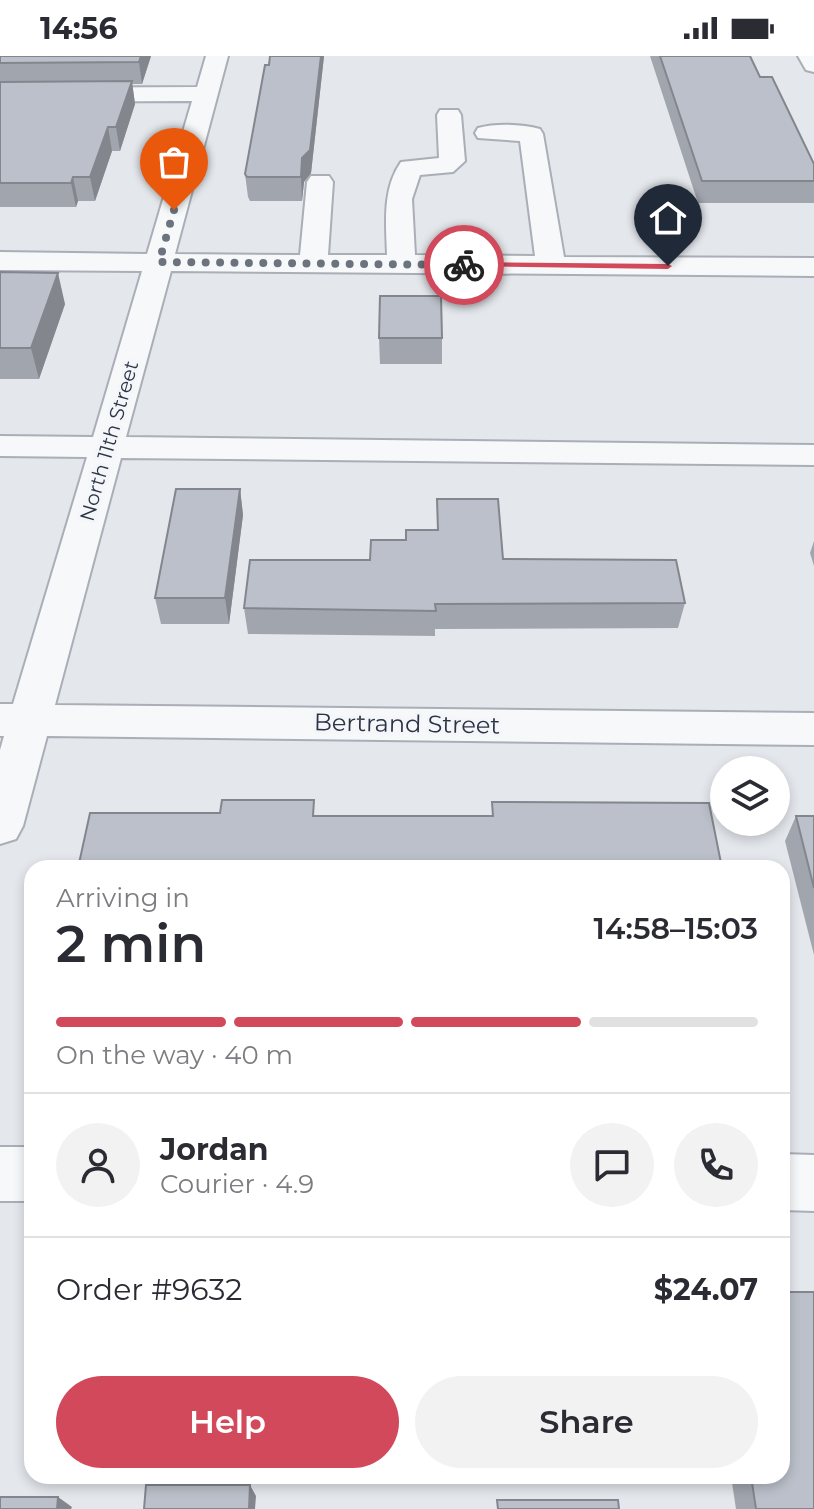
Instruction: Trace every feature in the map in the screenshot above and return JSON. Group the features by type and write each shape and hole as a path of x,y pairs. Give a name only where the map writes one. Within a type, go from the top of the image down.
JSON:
{"street":[{"name":"North 11th Street","path":"0,826 15,720 107,447 217,56"},
{"path":"809,56 814,65"},
{"path":"0,95 207,94"},
{"path":"401,264 399,199 410,167 444,167 452,161 449,115"},
{"path":"487,133 531,134 551,265"},
{"path":"313,263 320,182"},
{"path":"0,261 814,267"},
{"path":"0,446 814,455"},
{"name":"Bertrand Street","path":"15,720 814,729"},
{"path":"0,1174 24,1174"},
{"path":"790,1182 814,1183"}],"building":[{"path":"0,56 141,56 139,62 0,63"},
{"path":"270,56 321,56 310,150 302,158 301,177 247,177 245,174 265,65 269,65"},
{"path":"660,56 750,56 760,77 772,77 814,164 814,181 702,181"},
{"path":"132,81 116,127 108,127 90,177 73,177 71,183 0,183 0,82"},
{"path":"0,272 58,273 31,348 0,348"},
{"path":"380,296 441,296 442,338 379,338"},
{"path":"176,489 240,489 225,598 155,598"},
{"path":"437,499 498,499 503,559 676,560 685,603 435,604 436,611 244,608 250,560 370,560 371,540 406,540 406,530 438,530"},
{"path":"222,800 314,800 313,816 493,816 492,802 709,803 710,836 716,836 720,860 80,860 90,813 220,813"},
{"path":"796,816 814,816 814,888"},
{"path":"790,1292 814,1292 814,1509 756,1509 752,1484 790,1484"},
{"path":"146,1485 250,1485 249,1509 144,1509"},
{"path":"0,1497 58,1497 57,1509 0,1509"},
{"path":"497,1500 618,1500 619,1509 498,1509"}],"way so far":[{"path":"174,210 159,262 464,265"}],"route":[{"path":"464,265 668,266"}]}
